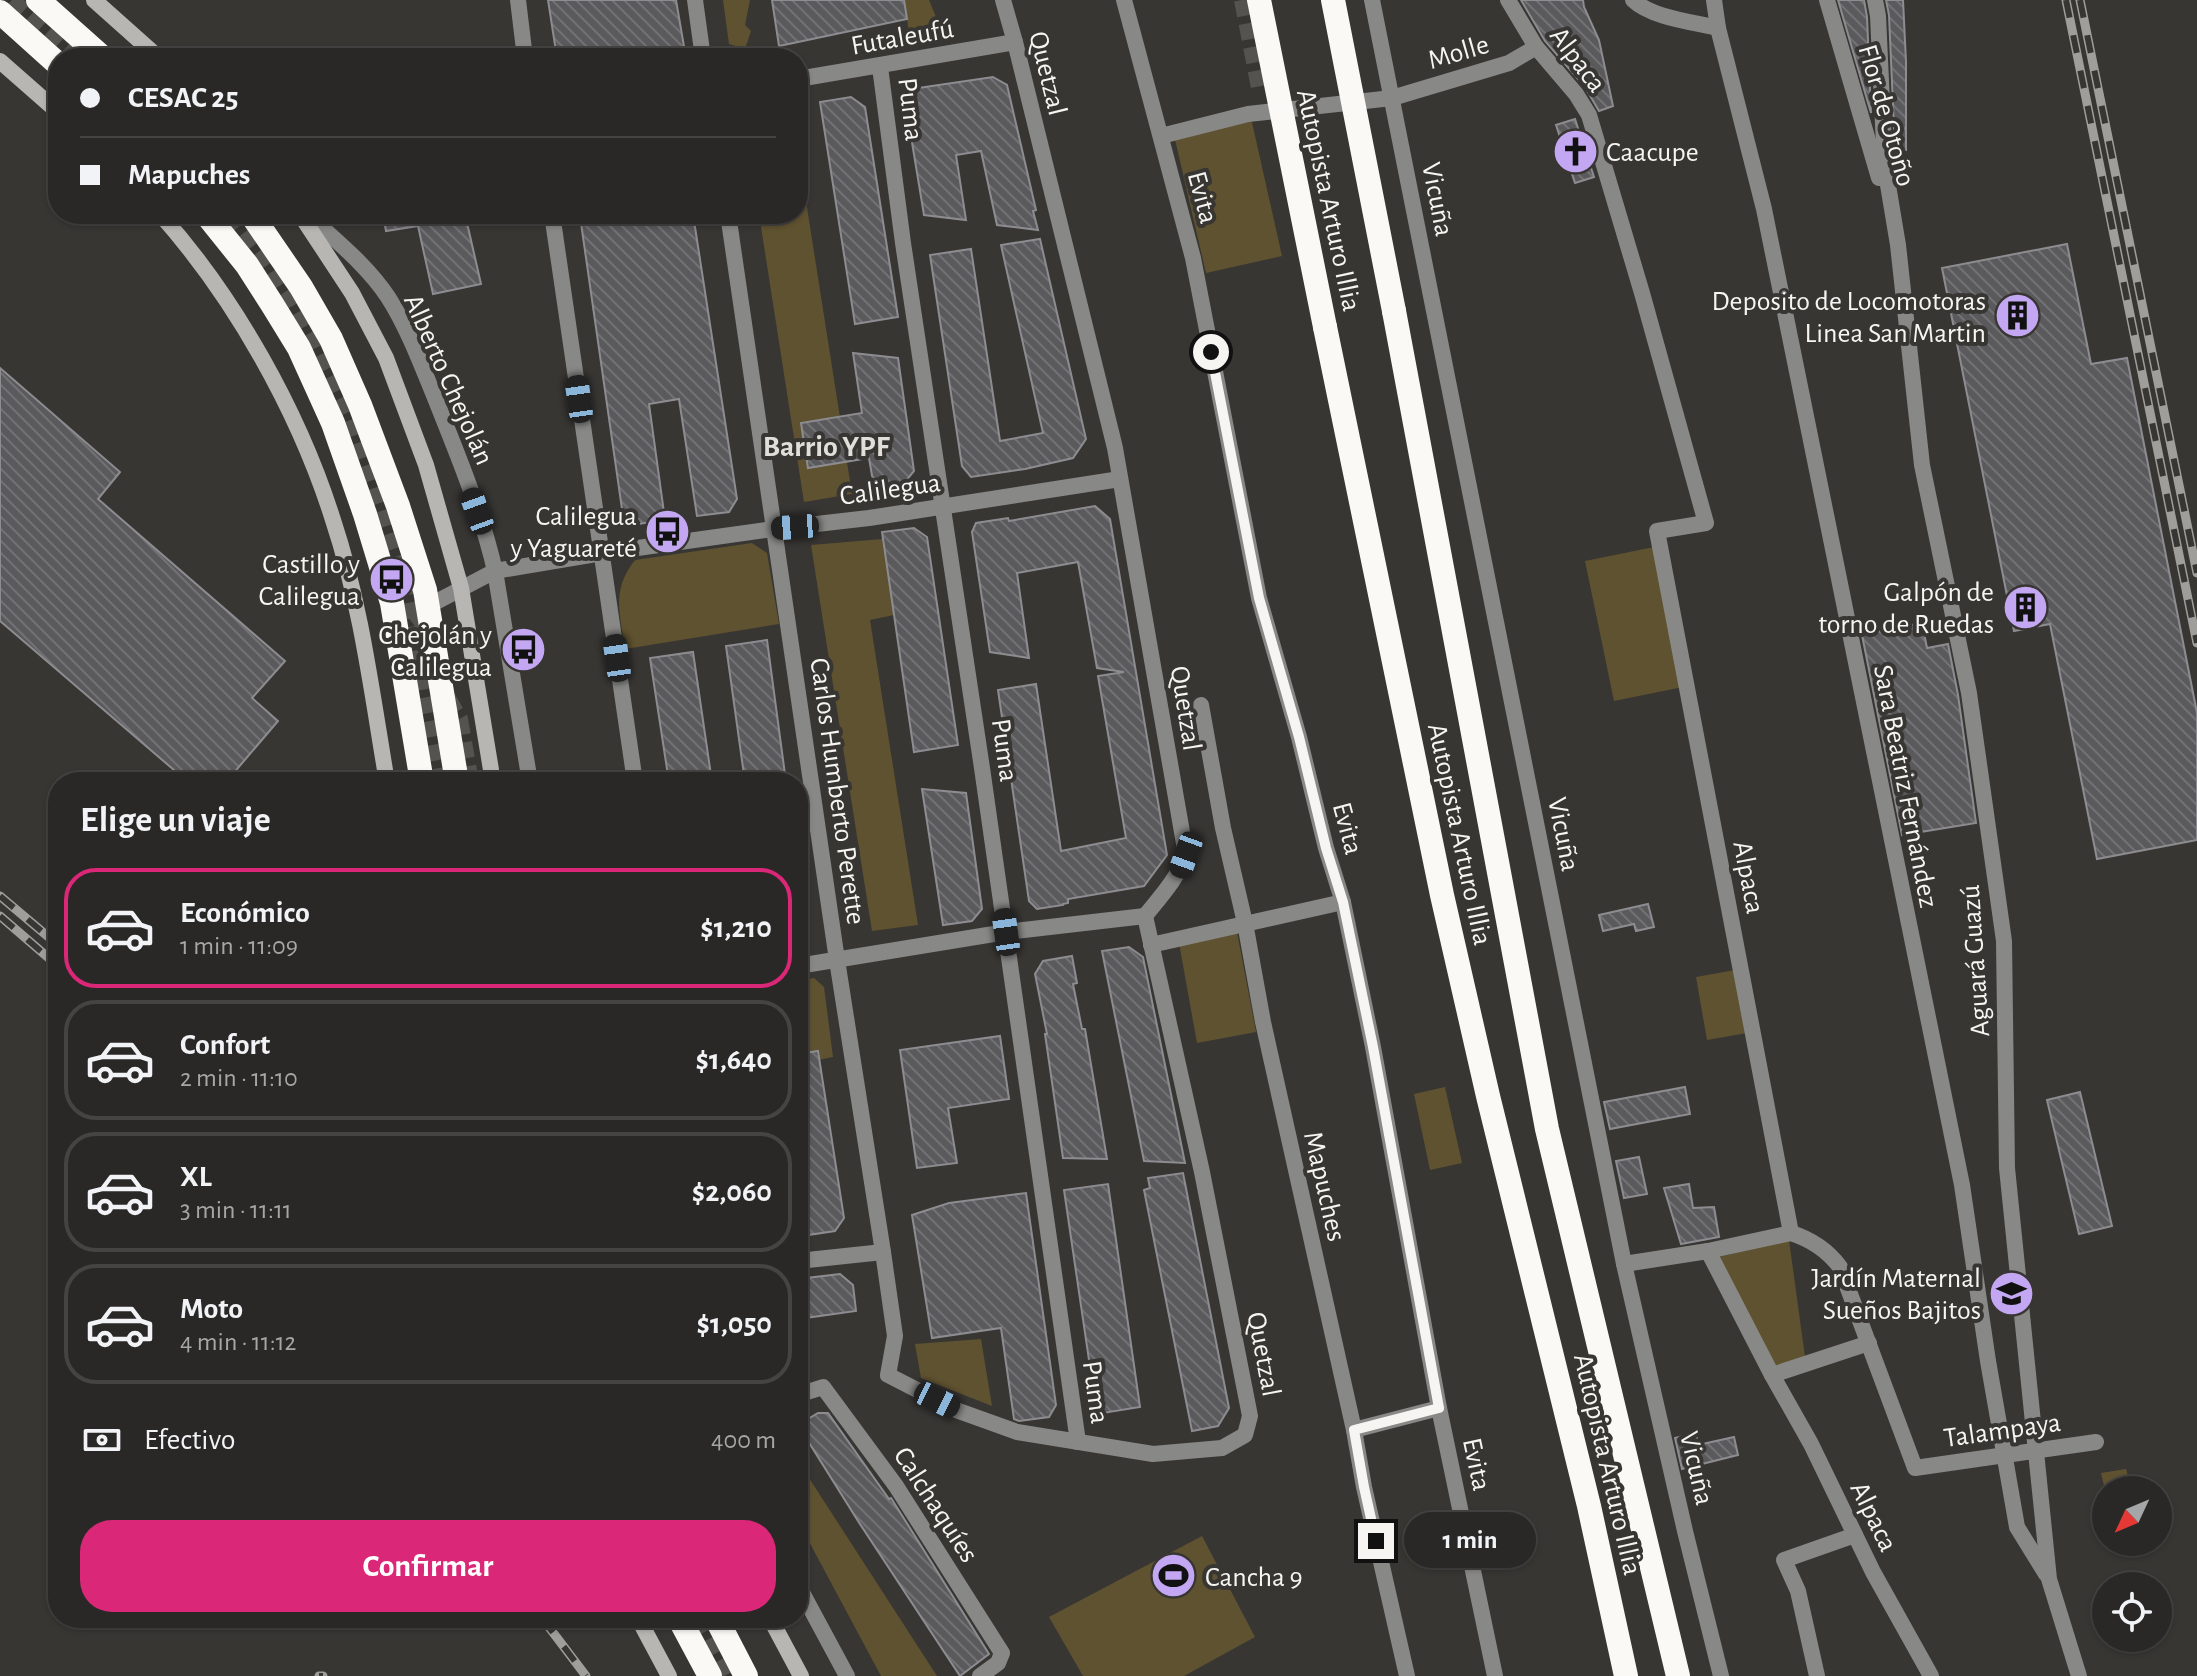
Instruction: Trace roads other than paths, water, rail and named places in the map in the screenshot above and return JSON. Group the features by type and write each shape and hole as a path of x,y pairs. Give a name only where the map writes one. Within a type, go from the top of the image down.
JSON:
{"highway":[{"path":"38,0 92,48"},
{"name":"Autopista Arturo Illia","path":"1259,0 1442,895 1589,1506 1626,1676"},
{"name":"Autopista Arturo Illia","path":"1333,0 1547,1129 1678,1676"},
{"path":"0,12 48,55"},
{"path":"214,224 247,265 299,348 333,423 392,603 420,772"},
{"path":"258,224 301,287 331,339 398,506 425,590 455,772"},
{"path":"684,1628 710,1676"},
{"path":"721,1628 746,1676"}],"main road":[{"path":"94,0 148,48"},
{"path":"0,61 48,103"},
{"path":"168,224 202,266 240,322 270,373 308,453 333,520 348,577 385,772"},
{"path":"307,224 352,293 386,358 426,465 461,588 491,772"},
{"path":"643,1628 669,1676"},
{"path":"775,1628 801,1676"}],"street":[{"path":"518,0 524,48"},
{"path":"695,0 702,48"},
{"name":"Quetzal","path":"1003,0 1115,448 1151,647 1186,855 1180,872 1145,916 1202,1172 1250,1416 1245,1435 1222,1448 1153,1454 1078,1442"},
{"name":"Evita","path":"1124,0 1193,258 1259,598 1343,902 1373,1047 1439,1408 1495,1676"},
{"name":"Vicuña","path":"1372,0 1624,1264 1721,1676"},
{"name":"Alpaca","path":"1508,0 1536,47 1576,94 1589,115 1706,523 1657,531 1791,1233"},
{"path":"1633,0 1655,13 1718,28"},
{"name":"Sara Beatriz Fernández","path":"1714,0 1718,28 1764,209 1962,1185 2017,1527 2049,1579"},
{"name":"Flor de Otoño","path":"1827,0 1898,245"},
{"path":"1875,0 1885,167 1898,245"},
{"name":"Futaleufú","path":"808,78 1015,42"},
{"name":"Molle","path":"1161,136 1248,114 1392,98 1509,63 1536,47"},
{"name":"Puma","path":"880,67 1078,1442"},
{"name":"Alberto Chejolán","path":"318,224 360,263 388,297 418,358 457,454 488,540 495,571 528,772"},
{"path":"553,224 634,772"},
{"name":"Carlos Humberto Perette","path":"729,224 895,1336 888,1375 956,1410 1002,1428 1078,1442"},
{"name":"Aguará Guazú","path":"1898,245 1922,465 1969,693 2004,941 2007,1168 2049,1579 2079,1676"},
{"name":"Calilegua","path":"436,602 495,571 1120,479"},
{"name":"Mapuches","path":"1201,705 1263,1022 1407,1676"},
{"path":"1151,945 1343,902"},
{"path":"808,964 1006,932 1145,916"},
{"path":"1624,1264 1708,1251 1791,1233 1810,1241 1828,1254 1840,1267 1869,1343 1772,1375"},
{"name":"Alpaca","path":"1708,1251 1811,1444 1873,1572 1931,1676"},
{"path":"808,1260 883,1252"},
{"name":"Talampaya","path":"1869,1343 1915,1468 2096,1442"},
{"name":"Calchaquíes","path":"808,1392 823,1387 896,1486 1002,1653 998,1663 980,1676"},
{"path":"1354,1430 1439,1408"},
{"path":"1817,1676 1798,1591 1784,1560 1855,1535"},
{"path":"808,1604 847,1676"}],"tunnel":[{"path":"12,0 66,48"},
{"path":"1242,0 1260,93"},
{"path":"237,224 289,299 349,415 403,577 438,772"},
{"path":"411,621 435,603"},
{"path":"448,698 460,719 469,772"},
{"path":"702,1628 727,1676"}],"railway":[{"path":"2066,0 2197,643"},
{"path":"2080,0 2197,573"},
{"path":"0,896 48,937"},
{"path":"0,916 48,957"},
{"path":"550,1628 586,1676"}],"place":[{"name":"Caacupe","path":"1575,151"},
{"name":"Deposito de Locomotoras Linea San Martin","path":"2017,316"},
{"name":"Calilegua y Yaguareté","path":"668,531"},
{"name":"Castillo y Calilegua","path":"391,579"},
{"name":"Galpón de torno de Ruedas","path":"2025,607"},
{"name":"Chejolán y Calilegua","path":"523,650"},
{"name":"Jardín Maternal Sueños Bajitos","path":"2012,1293"},
{"name":"Cancha 9","path":"1174,1576"}],"district":[{"name":"Barrio YPF","path":"826,446"}]}
